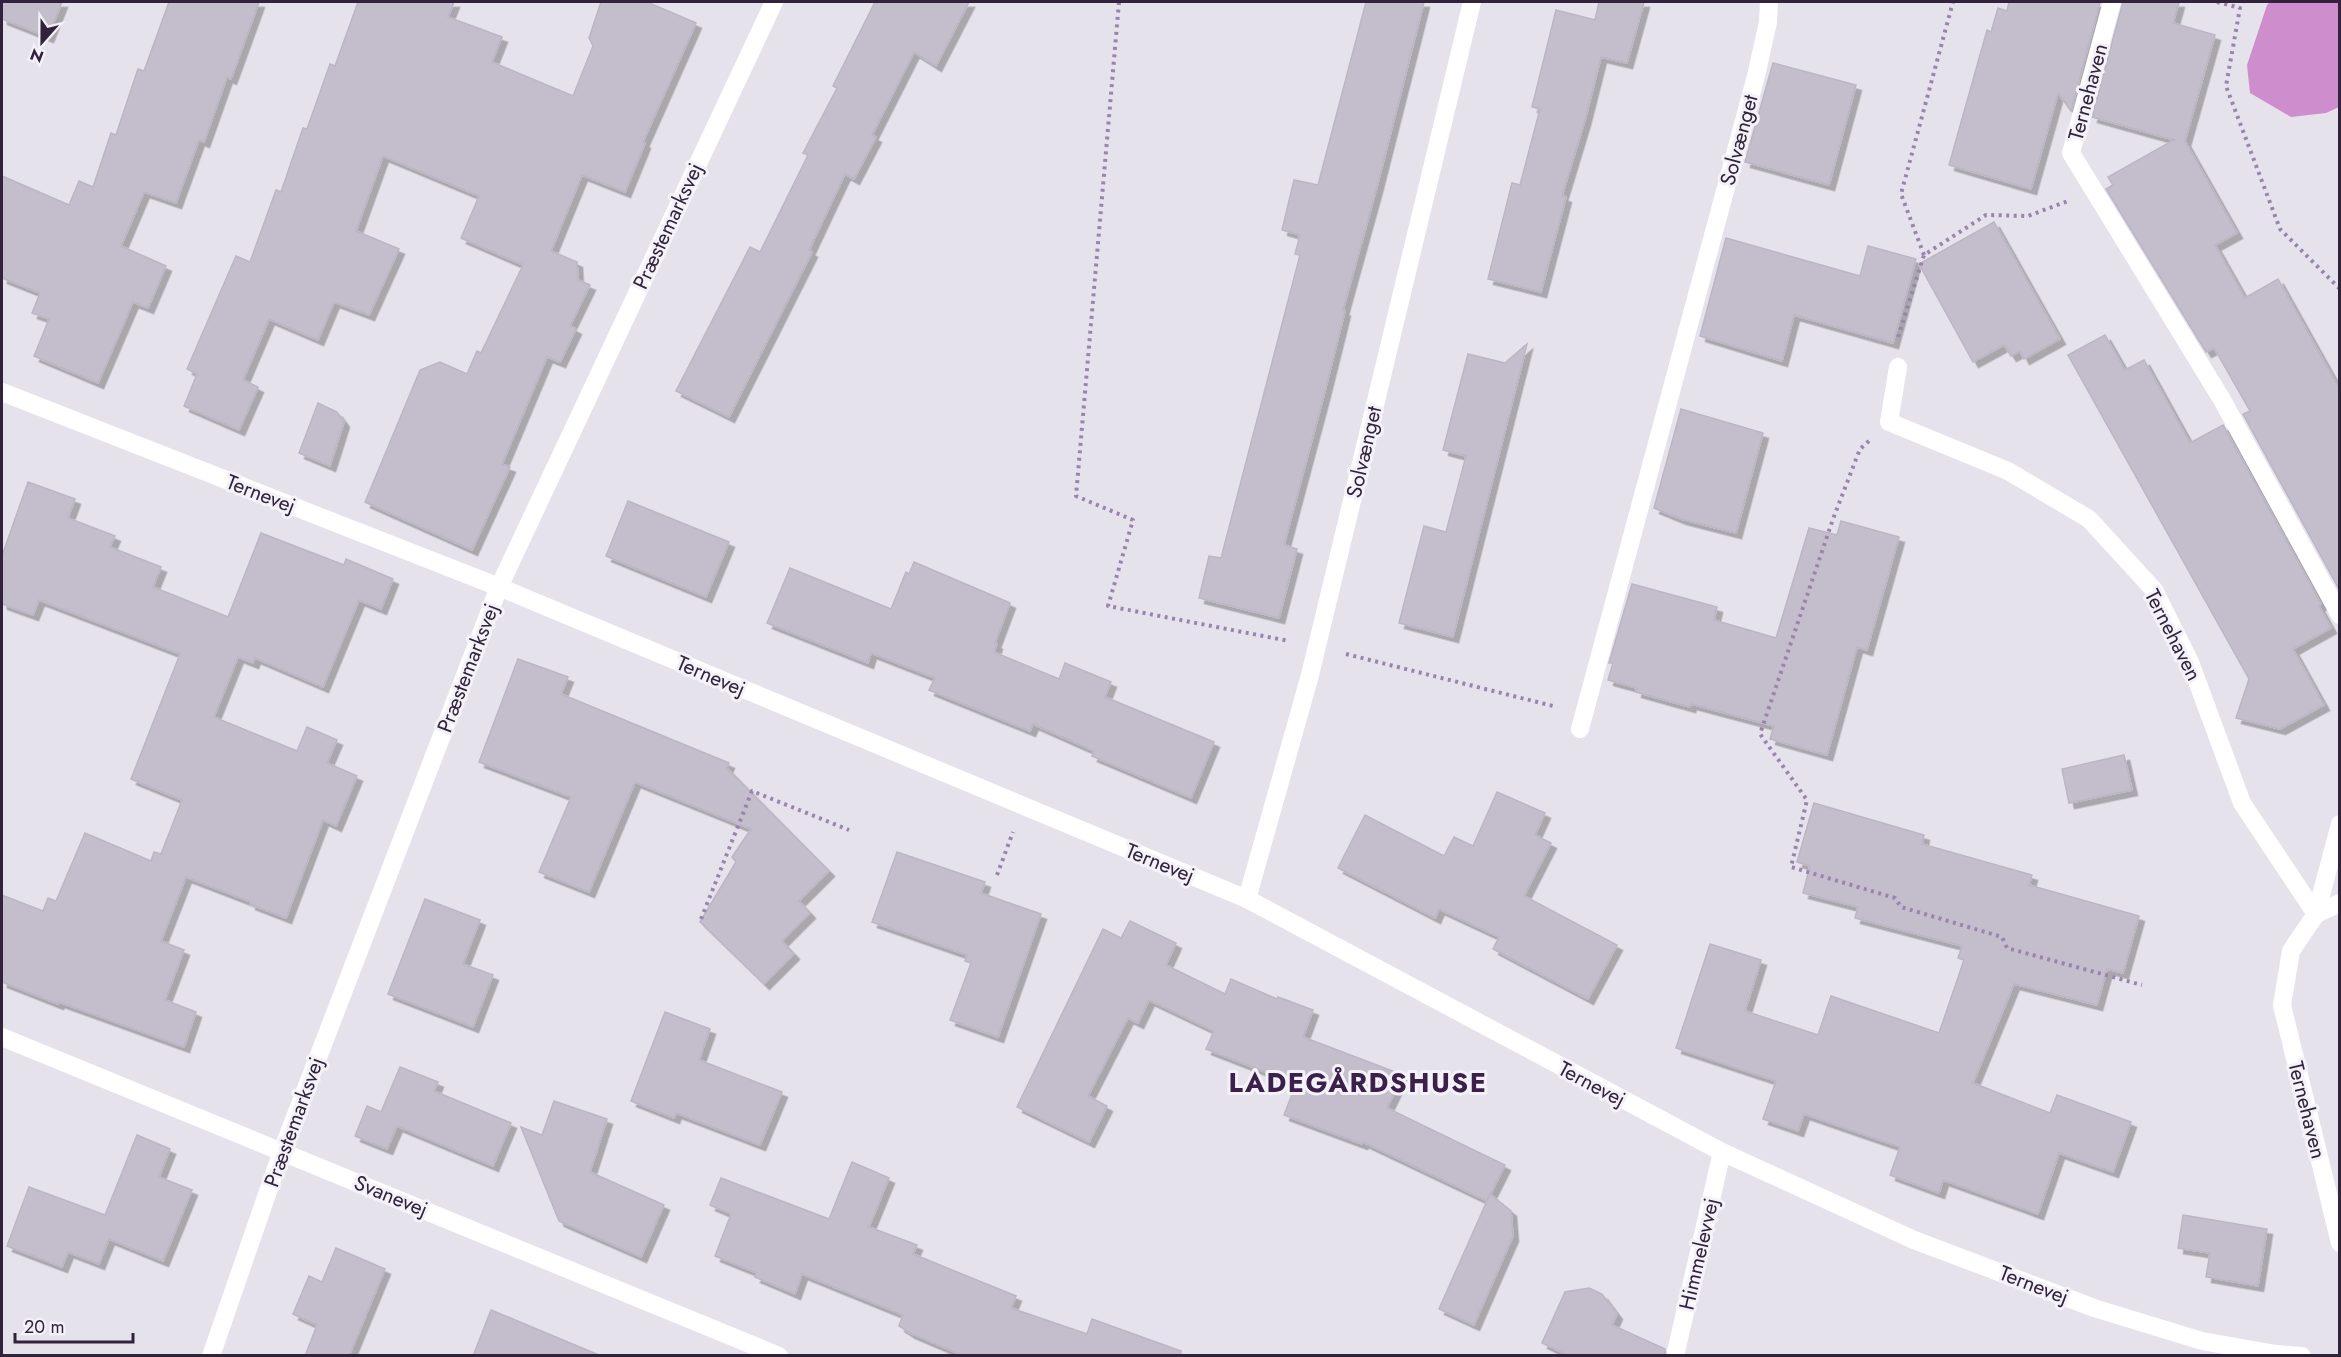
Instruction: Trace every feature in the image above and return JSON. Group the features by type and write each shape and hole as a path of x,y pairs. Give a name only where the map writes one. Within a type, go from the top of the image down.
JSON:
{"street":[{"name":"Solvænget","path":"1246,899 1317,647 1472,2"},
{"name":"Solvænget","path":"1582,721 1756,75 1768,22 1769,2"},
{"name":"Ternehaven","path":"2112,2 2071,153 2221,398 2340,615"},
{"name":"Præstemarksvej","path":"211,1356 282,1151 499,587 767,3"},
{"path":"1889,422 1898,367"},
{"name":"Ternevej","path":"2,392 499,587 1246,899 1722,1152 1914,1240 2094,1308 2202,1341 2276,1354 2302,1356"},
{"name":"Ternehaven","path":"1889,422 2008,471 2089,519 2154,590 2190,662 2242,803 2316,914"},
{"name":"Ternehaven","path":"2340,824 2316,914 2290,951 2282,1005 2340,1243"},
{"path":"2316,914 2340,903"},
{"name":"Svanevej","path":"2,1037 779,1356"},
{"name":"Himmelevvej","path":"1676,1356 1722,1152"}],"path":[{"path":"1119,2 1076,496 1133,520 1108,606 1317,647 1582,721"},
{"path":"1898,367 1894,347 1924,255 1901,194 1953,2"},
{"path":"2217,2 2240,8 2226,86 2280,229 2340,289"},
{"path":"1924,255 1986,215 2028,216 2094,192"},
{"path":"1889,422 1860,449 1833,519 1760,734 1807,800 1791,867 1895,898 1901,907 2002,937 2007,948 2142,985"},
{"path":"701,919 752,791 849,830"},
{"path":"997,875 1023,806"}],"shaded area":[{"path":"2270,2 2339,2 2339,107 2326,113 2291,117 2250,93 2247,65"}],"building":[{"path":"2,2 62,2 48,37 2,19"},
{"path":"169,2 259,2 231,79 227,77 204,142 199,140 176,203 144,192 121,246 166,266 148,308 133,302 98,383 34,356 49,319 32,313 40,293 2,278 2,176 69,205 79,181 93,187 111,133 116,135 138,69 144,71"},
{"path":"358,2 454,2 448,17 502,37 492,62 573,96 593,46 589,38 601,2 647,2 696,23 643,142 645,143 625,192 582,175 551,251 577,262 578,280 590,285 570,326 576,329 560,362 547,357 502,464 510,467 472,550 365,502 420,370 440,362 467,374 477,351 481,353 523,265 461,238 479,196 383,156 356,231 399,249 369,315 334,302 318,340 269,319 243,380 258,387 239,430 184,406 197,374 187,369 236,256 250,262 276,190 281,192 303,128 307,129 330,64 335,66"},
{"path":"875,2 969,2 936,66 914,52 872,135 876,137 854,179 845,174 809,250 812,252 729,417 676,391 750,247 760,252 808,155 803,153 837,88 833,86"},
{"path":"1366,2 1424,2 1284,545 1297,549 1279,618 1199,598 1209,556 1221,558 1300,255 1295,254 1300,235 1282,230 1294,180 1318,185"},
{"path":"1599,2 1644,2 1627,63 1601,57 1562,196 1566,197 1541,292 1488,279 1512,183 1520,185 1540,109 1532,107 1556,10 1595,20"},
{"path":"2009,2 2100,2 2071,111 2058,93 2031,189 1949,165 1987,30 1991,32 1998,8 2007,11"},
{"path":"2123,2 2179,2 2173,23 2215,35 2185,141 2237,233 2215,245 2245,298 2278,279 2340,390 2340,591 2243,414 2250,411 2214,348 2206,352 2106,189 2113,185 2108,177 2174,140 2092,117"},
{"path":"1773,63 1856,85 1829,185 1745,162"},
{"path":"1994,222 2060,339 2024,359 2020,351 2011,356 2004,345 1973,362 1919,264"},
{"path":"1726,238 1860,276 1868,246 1916,259 1893,343 1794,315 1782,361 1700,336"},
{"path":"2105,335 2125,370 2144,360 2190,443 2223,425 2321,604 2319,606 2331,628 2293,649 2324,705 2280,729 2236,718 2249,679 2068,355"},
{"path":"1527,344 1453,637 1399,623 1424,526 1446,532 1466,456 1443,450 1468,354 1505,363"},
{"path":"318,403 337,412 344,422 330,466 299,453"},
{"path":"1681,409 1763,433 1736,533 1681,519 1654,508"},
{"path":"28,482 75,499 68,518 115,536 110,547 161,567 153,587 228,617 261,533 344,565 346,559 393,579 381,609 359,600 323,687 255,658 253,663 238,657 214,717 297,751 307,727 337,740 327,763 357,776 336,826 323,820 286,918 186,877 161,941 184,950 165,1000 196,1012 184,1047 59,1002 58,1004 2,982 2,895 43,911 48,898 56,901 85,833 151,861 154,852 161,854 182,800 131,779 180,654 39,600 33,615 2,604 2,556"},
{"path":"628,501 729,542 706,597 606,556"},
{"path":"1841,521 1899,537 1867,650 1857,647 1827,755 1770,739 1774,726 1691,704 1690,707 1636,692 1637,688 1608,680 1613,663 1609,663 1632,584 1717,607 1714,620 1776,638 1809,528 1837,535"},
{"path":"914,562 1010,603 995,643 997,644 994,652 1059,679 1065,663 1111,682 1105,697 1214,742 1191,798 1092,756 1094,751 1033,724 1030,731 929,690 935,678 871,653 868,663 767,623 790,568 891,609 906,572 909,574"},
{"path":"518,659 568,677 561,694 729,763 727,768 829,871 799,901 810,913 782,941 794,954 764,984 700,922 736,862 732,857 751,829 635,782 589,892 539,872 571,797 479,762"},
{"path":"2124,755 2132,790 2069,803 2062,769"},
{"path":"1497,792 1545,813 1535,835 1551,843 1524,896 1617,945 1588,999 1493,949 1499,937 1439,909 1435,918 1338,868 1365,815 1444,856 1454,837 1473,846"},
{"path":"1814,803 1924,835 1922,844 2032,875 2029,885 2139,916 2123,973 2107,969 2097,1005 2014,984 1973,1083 2050,1113 2057,1095 2131,1122 2113,1172 2059,1153 2038,1214 1943,1180 1939,1193 1890,1175 1900,1147 1804,1114 1798,1131 1763,1119 1776,1081 1676,1048 1710,944 1761,960 1745,1011 1818,1035 1831,996 1939,1033 1964,960 1958,958 1962,946 1855,918 1858,907 1803,893 1810,866 1797,862"},
{"path":"897,852 985,882 981,893 1041,914 998,1037 950,1020 971,963 965,961 967,955 872,922"},
{"path":"425,899 480,920 463,964 493,975 473,1027 388,994"},
{"path":"1130,921 1176,943 1166,965 1225,994 1231,979 1277,999 1278,997 1313,1010 1303,1037 1403,1075 1387,1108 1505,1165 1487,1201 1363,1142 1362,1144 1284,1115 1296,1084 1206,1049 1214,1031 1149,1000 1138,1023 1128,1018 1088,1096 1107,1106 1089,1142 1017,1107 1103,929 1121,938"},
{"path":"665,1012 710,1029 699,1060 782,1092 760,1145 676,1113 674,1118 631,1101"},
{"path":"400,1067 438,1082 434,1091 511,1123 493,1166 397,1126 387,1149 355,1136 367,1106 381,1112"},
{"path":"554,1101 607,1119 590,1172 664,1205 641,1257 559,1221 521,1127 542,1135"},
{"path":"137,1135 170,1149 159,1177 192,1190 163,1261 109,1239 99,1264 68,1252 62,1267 7,1246 29,1187 105,1215"},
{"path":"852,1162 889,1178 869,1227 917,1245 913,1254 1016,1296 1011,1308 1087,1334 1092,1319 1181,1351 1180,1356 964,1356 899,1326 903,1315 802,1274 795,1294 755,1277 757,1273 715,1256 731,1214 710,1205 721,1178 829,1219"},
{"path":"1490,1194 1511,1211 1513,1236 1474,1325 1439,1309"},
{"path":"2183,1215 2267,1229 2258,1286 2206,1277 2210,1253 2178,1248"},
{"path":"336,1248 385,1269 349,1356 305,1356 317,1325 293,1314 309,1276 322,1282"},
{"path":"1589,1288 1602,1294 1617,1314 1612,1325 1665,1349 1664,1356 1569,1356 1542,1343 1565,1292"},
{"path":"491,1310 599,1355 599,1356 473,1356"}],"district":[{"name":"LADEGÅRDSHUSE","path":"1358,1082"}]}
